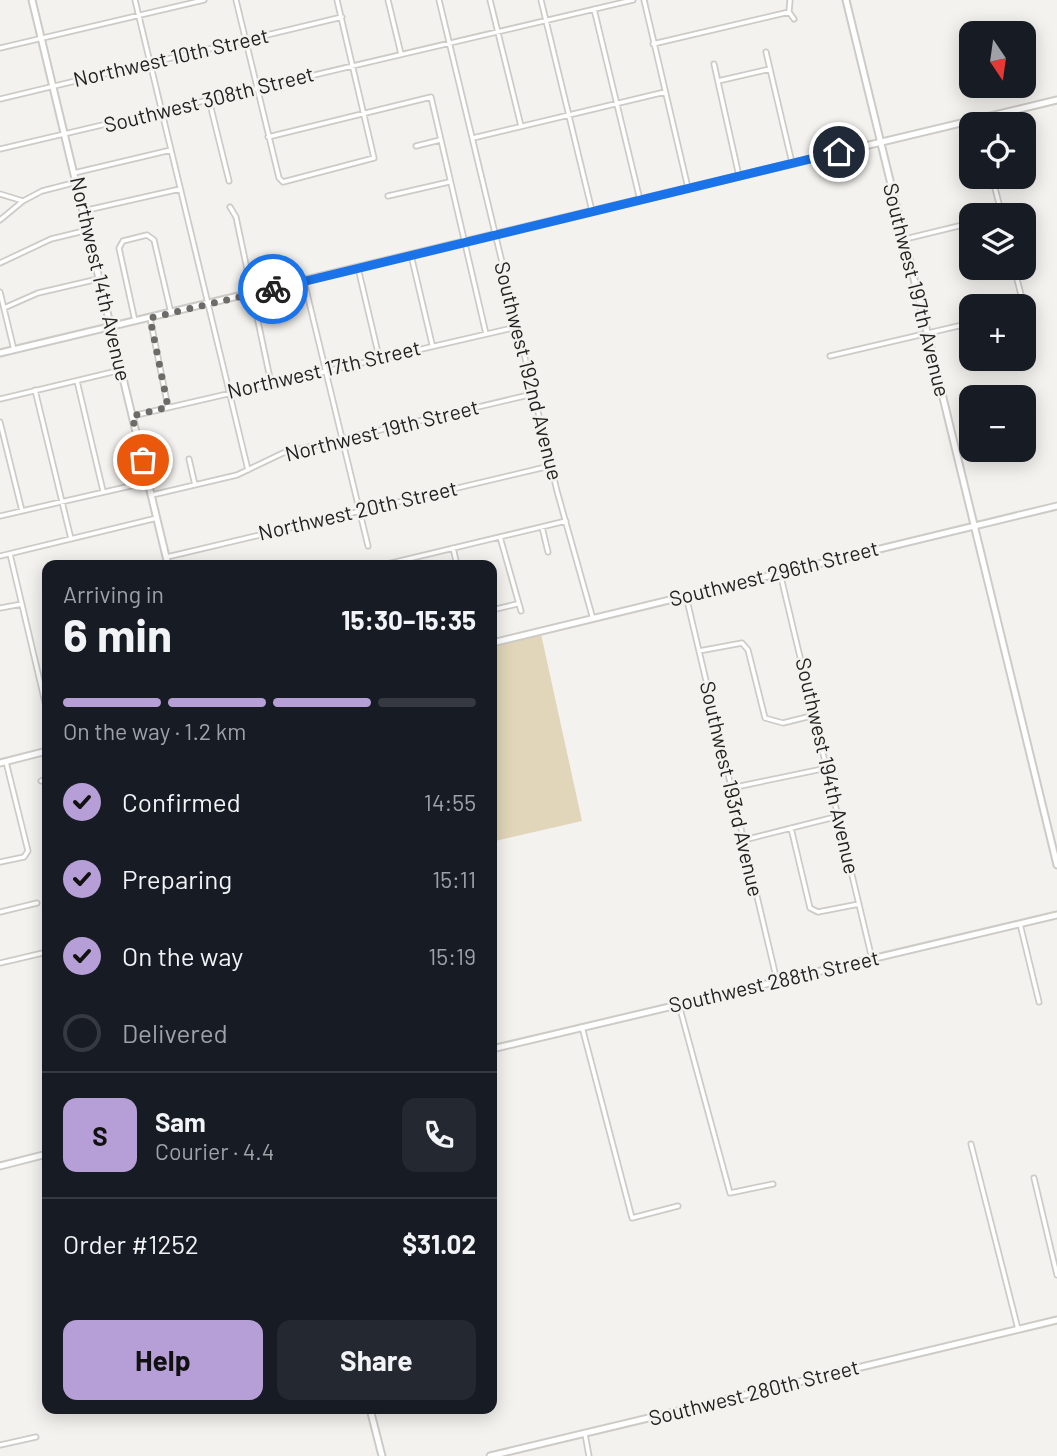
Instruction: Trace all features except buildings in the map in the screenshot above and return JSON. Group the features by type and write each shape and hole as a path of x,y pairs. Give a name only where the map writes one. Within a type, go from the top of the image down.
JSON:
{"street":[{"name":"Northwest 14th Avenue","path":"33,0 168,560"},
{"path":"135,0 248,470"},
{"path":"0,48 204,0"},
{"path":"236,0 281,181 374,158 337,0"},
{"path":"388,0 401,54"},
{"name":"Southwest 192nd Avenue","path":"439,0 533,394 593,619"},
{"path":"491,0 521,126"},
{"path":"541,0 592,211"},
{"name":"Southwest 308th Street","path":"0,149 633,0"},
{"path":"644,0 688,188"},
{"path":"790,0 789,12 794,19"},
{"name":"Southwest 197th Avenue","path":"846,0 1057,865"},
{"path":"594,9 640,200"},
{"path":"653,44 789,12"},
{"name":"Northwest 10th Street","path":"0,99 342,17"},
{"path":"766,52 792,163"},
{"path":"714,64 739,176"},
{"path":"718,81 769,69"},
{"path":"472,138 665,92"},
{"path":"268,136 431,97 486,334"},
{"path":"209,100 229,181"},
{"path":"1014,112 1057,100"},
{"path":"0,353 880,142 959,126"},
{"path":"416,146 440,140"},
{"path":"74,173 171,150"},
{"path":"0,220 23,201 42,191 77,182"},
{"path":"388,196 449,182"},
{"path":"83,211 180,188"},
{"path":"0,194 23,201"},
{"path":"229,207 236,217 248,269 250,294 271,383"},
{"path":"903,239 959,226"},
{"path":"0,263 51,239 88,230"},
{"path":"135,321 120,243 150,236 154,240 172,313"},
{"path":"411,255 432,344"},
{"path":"358,268 379,357"},
{"path":"4,308 38,293 98,279"},
{"path":"304,281 368,546"},
{"path":"0,292 14,349"},
{"path":"150,318 168,407"},
{"path":"830,356 959,326"},
{"name":"Northwest 17th Street","path":"132,416 432,344 517,327"},
{"path":"0,399 121,370"},
{"path":"77,381 103,492"},
{"path":"35,390 71,539"},
{"name":"Northwest 19th Street","path":"152,495 248,470 284,453 533,394"},
{"path":"0,422 22,511"},
{"path":"189,459 195,485"},
{"name":"Northwest 20th Street","path":"167,557 551,466"},
{"path":"0,516 149,482"},
{"name":"Southwest 296th Street","path":"497,642 1057,506"},
{"path":"0,556 157,518"},
{"path":"404,560 566,521"},
{"path":"542,527 548,552"},
{"path":"500,537 521,611"},
{"path":"453,548 456,560"},
{"path":"10,554 42,690"},
{"name":"Southwest 194th Avenue","path":"780,573 873,959"},
{"name":"Southwest 193rd Avenue","path":"686,596 777,981"},
{"path":"0,608 22,604"},
{"path":"497,609 517,604"},
{"path":"699,651 742,643 748,650 765,718 773,722 815,715"},
{"path":"0,862 27,855 3,762 42,752"},
{"path":"731,788 827,768"},
{"path":"744,839 839,816"},
{"path":"791,828 810,908 818,912 859,904"},
{"path":"0,912 37,903"},
{"name":"Southwest 288th Street","path":"497,1048 1057,915"},
{"path":"1020,924 1039,1002"},
{"path":"0,963 42,953"},
{"path":"678,1004 730,1193 774,1185"},
{"path":"582,1027 632,1218 678,1206"},
{"path":"971,1144 1018,1329"},
{"path":"0,1166 42,1155"},
{"path":"1034,1178 1057,1275"},
{"name":"Southwest 280th Street","path":"490,1456 1057,1320"},
{"path":"371,1414 382,1456"},
{"path":"585,1433 590,1456"},
{"path":"0,1446 36,1437"}],"shaded area":[{"path":"541,634 582,821 497,841 497,645"}],"way so far":[{"path":"143,460 132,416 168,407 150,318 273,289"}],"route":[{"path":"273,289 839,152"}]}
